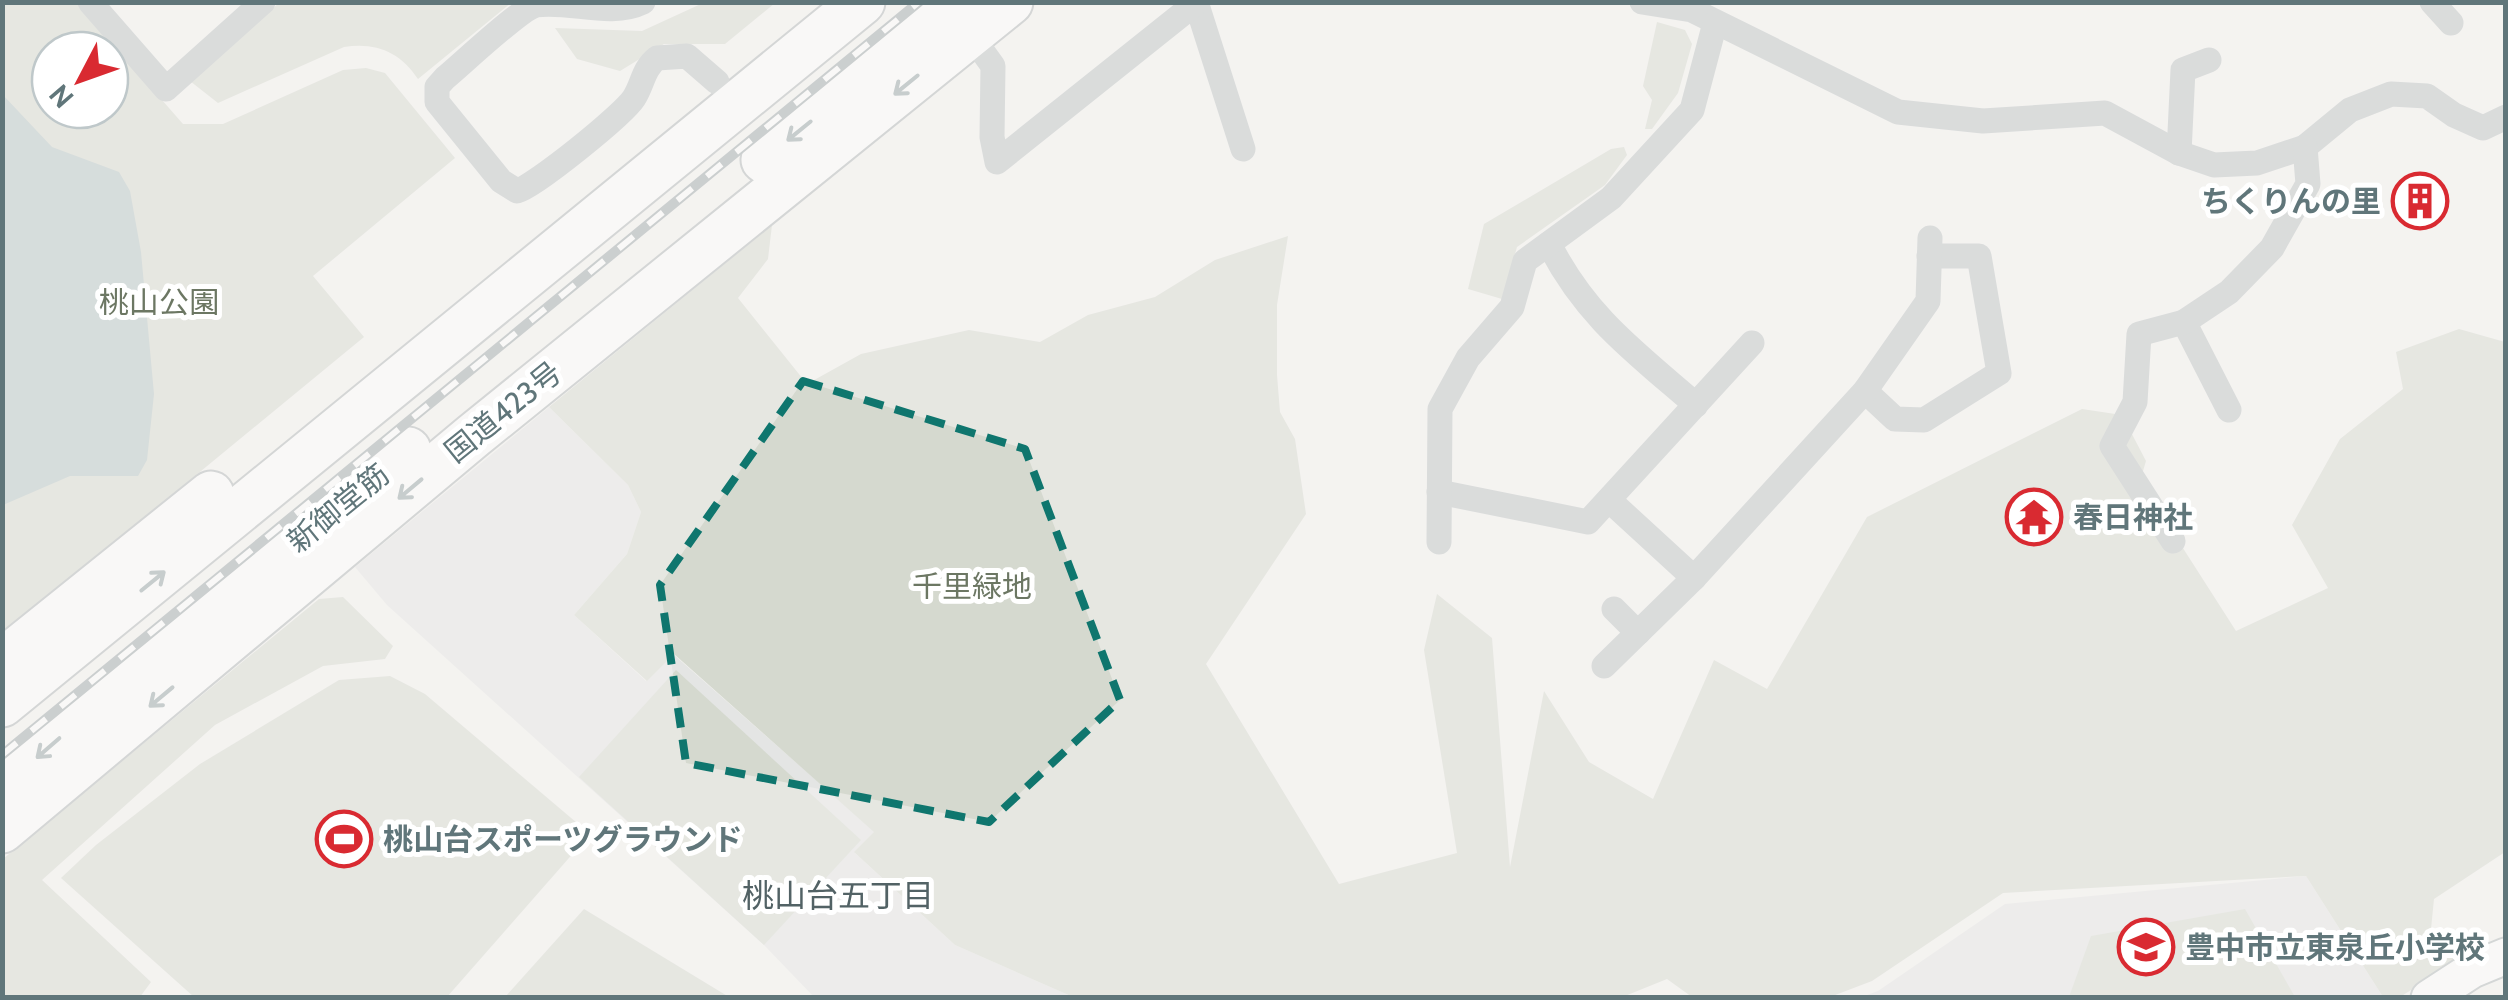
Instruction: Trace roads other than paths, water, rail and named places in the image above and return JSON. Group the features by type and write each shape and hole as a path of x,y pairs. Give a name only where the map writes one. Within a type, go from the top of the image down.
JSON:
{"highway":[{"path":"2,662 814,2"},
{"name":"新御堂筋","path":"2,704 862,2"},
{"name":"国道423号","path":"2,830 473,436 963,18 1010,2"},
{"name":"新御堂筋","path":"2,788 176,640 648,254 963,18"},
{"path":"392,345 608,207"},
{"path":"473,436 648,254"}],"street":[{"path":"90,2 166,89 262,2"},
{"path":"644,2 617,9 597,4 534,4 445,78 437,88 436,102 501,182 517,190 538,180 629,104 646,69 657,58 687,56 717,82"},
{"path":"1642,2 1692,10 1898,112 1983,122 2105,113 2180,153 2214,165 2258,164 2304,147 2350,110 2391,94 2428,96 2454,115 2483,128 2506,117"},
{"path":"963,18 993,66 992,137 998,162 1196,3 1243,149"},
{"path":"1439,542 1440,409 1468,358 1512,307 1525,261 1611,198 1692,110 1714,23"},
{"path":"2180,153 2183,70 2208,60"},
{"path":"2172,540 2112,446 2135,402 2139,334 2184,322 2229,292 2272,248 2308,184 2304,147"},
{"path":"1548,244 1571,288 1593,314 1696,405"},
{"path":"1604,666 1694,578 1865,392 1928,301 1930,247 1979,256 1999,373 1924,420 1895,419 1865,392"},
{"path":"2184,322 2229,410"},
{"path":"1439,492 1588,522 1752,343"},
{"path":"2135,402 2149,425"},
{"path":"1609,500 1694,578"},
{"path":"1614,609 1638,633"},
{"path":"2429,998 2472,970 2506,956"}],"railway":[{"path":"2,755 919,2"}],"place":[{"name":"ちくりんの里","path":"2420,201"},
{"name":"春日神社","path":"2034,517"},
{"name":"桃山台スポーツグラウンド","path":"344,839"},
{"name":"豊中市立東泉丘小学校","path":"2146,947"}],"district":[{"name":"桃山台五丁目","path":"838,895"}],"park label":[{"name":"桃山公園","path":"159,302"},
{"name":"千里緑地","path":"972,586"}]}
